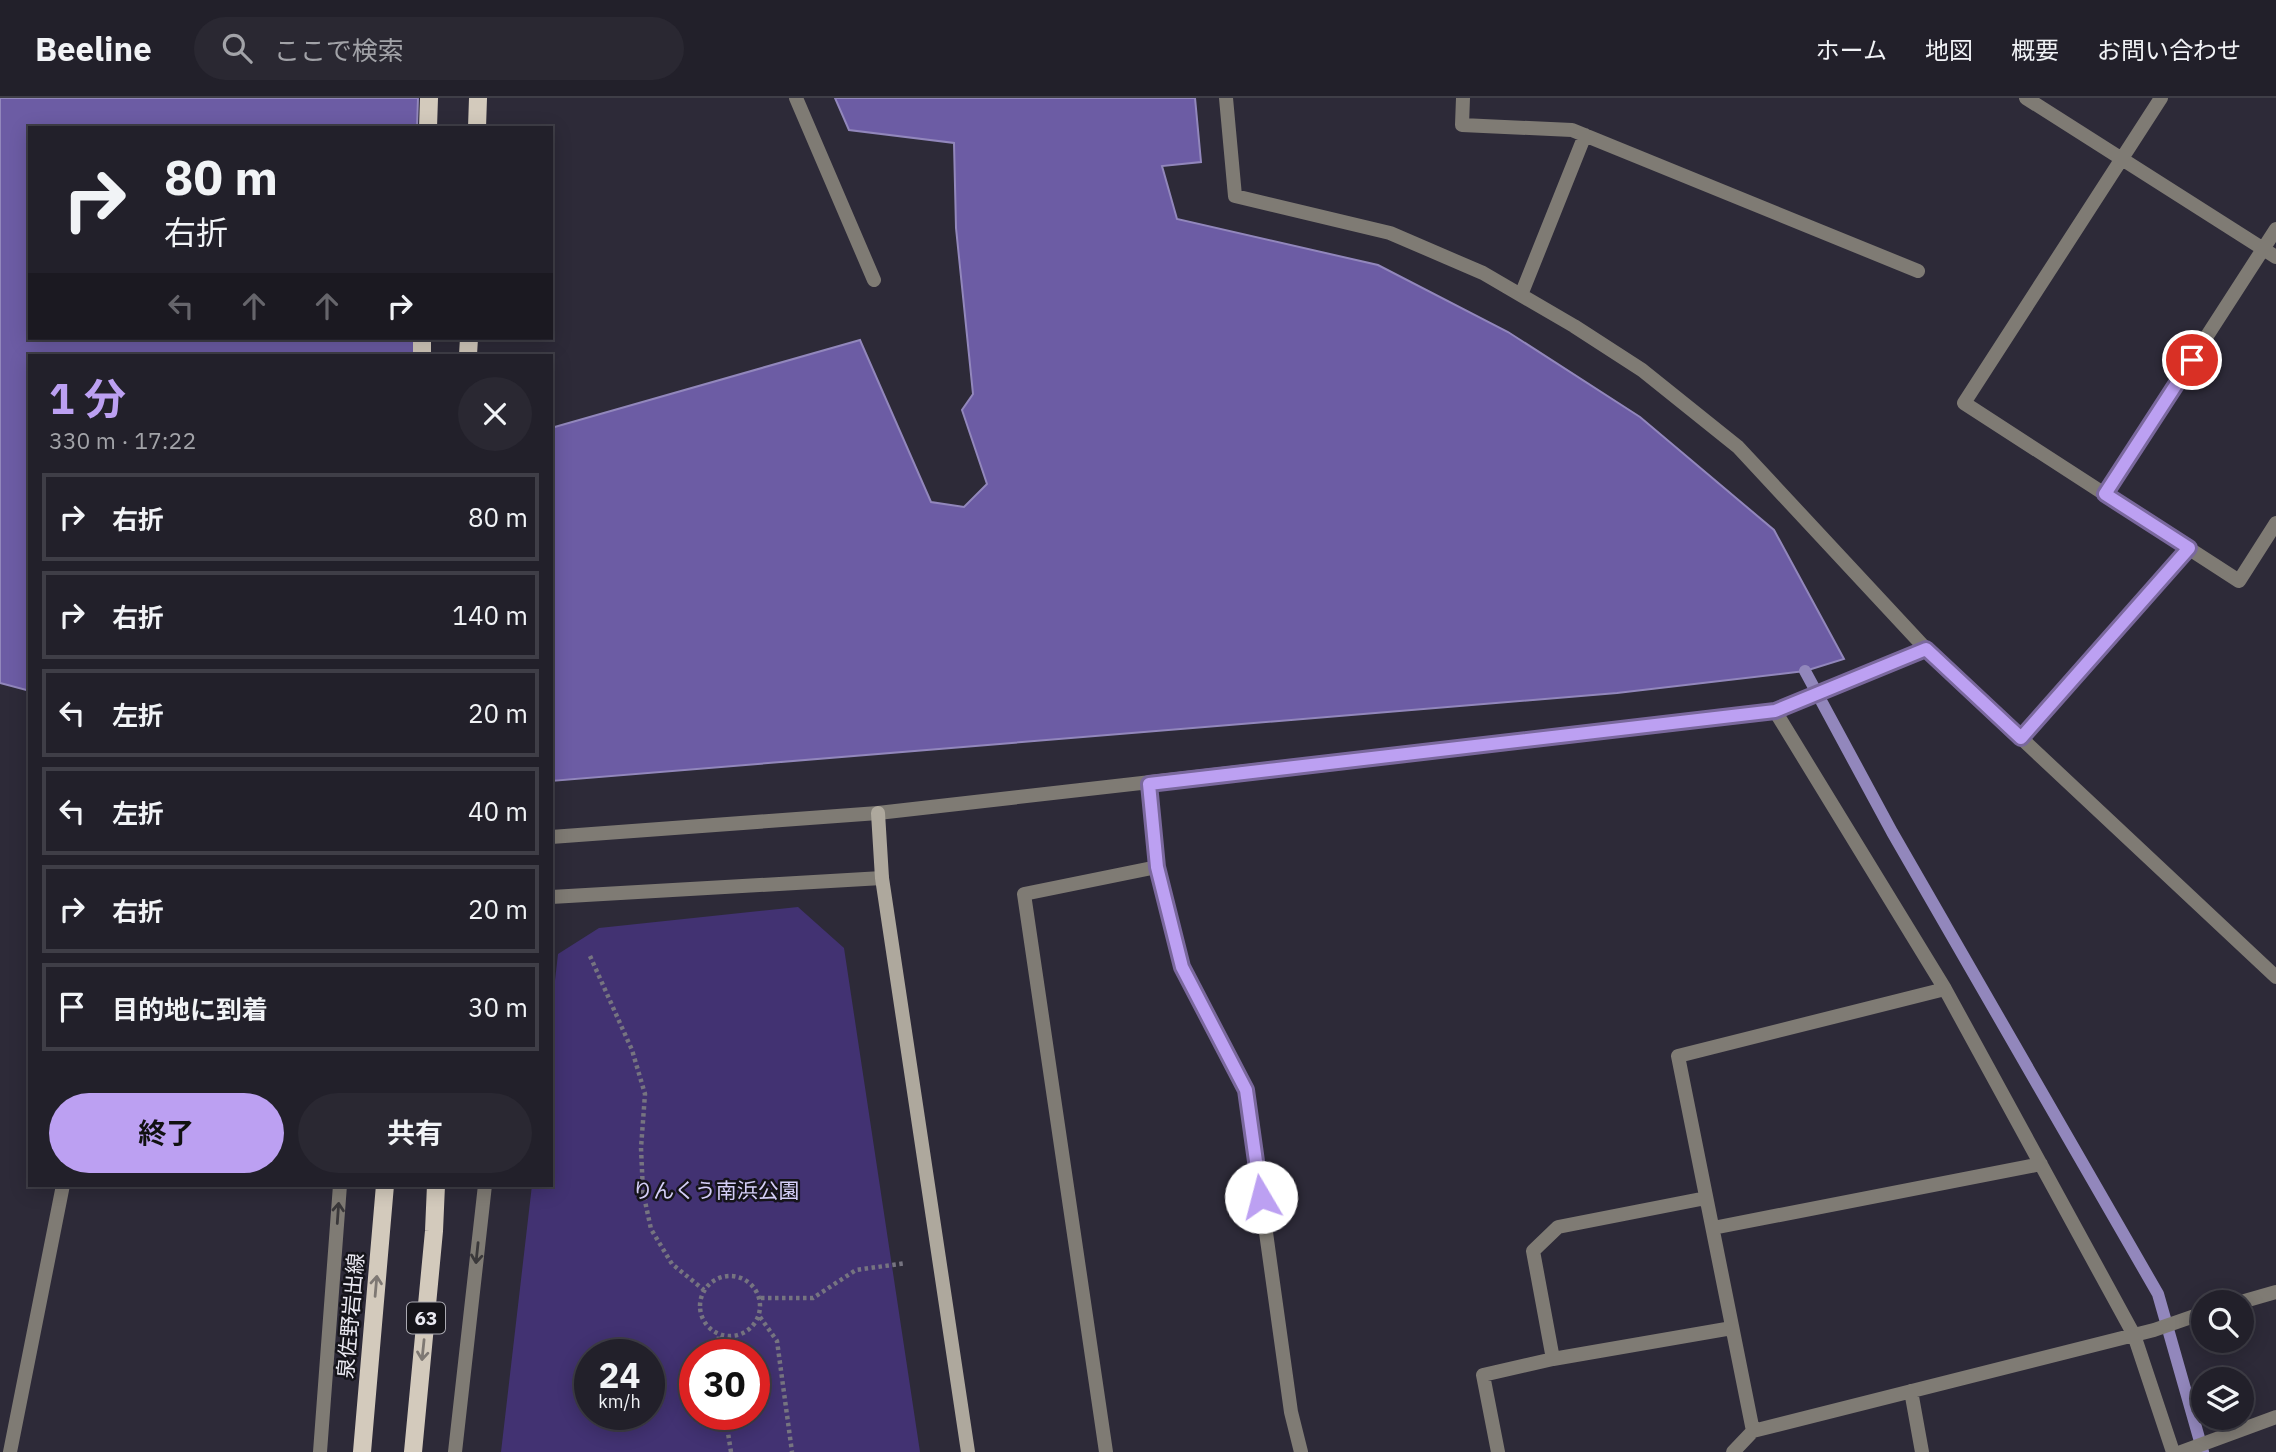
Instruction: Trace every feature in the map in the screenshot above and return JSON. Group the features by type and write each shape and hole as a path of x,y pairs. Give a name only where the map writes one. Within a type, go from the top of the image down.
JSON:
{"main road":[{"path":"428,126 429,98"},
{"path":"477,126 478,98"},
{"name":"泉佐野岩出線","path":"362,1452 385,1187"},
{"name":"63","path":"413,1452 436,1187"}],"street":[{"path":"796,98 874,280"},
{"path":"1226,98 1235,196 1390,233 1483,273 1574,326 1642,370 1738,447 1926,649 2276,977"},
{"path":"1463,98 1462,125 1572,130 1919,271"},
{"path":"2026,98 2270,253"},
{"path":"2161,98 1965,403 2239,581 2276,523"},
{"path":"1521,295 1585,135"},
{"path":"2105,494 2270,253 2276,229"},
{"path":"2021,738 2189,548"},
{"path":"553,837 878,813 1775,711 1926,649"},
{"path":"1775,711 1945,989 2134,1335 2173,1452"},
{"path":"1149,784 1157,867 1182,967 1246,1090 1291,1412 1300,1452"},
{"path":"878,813 882,878 968,1452"},
{"path":"1105,1452 1024,894 1157,867"},
{"path":"553,897 882,878"},
{"path":"1753,1430 1678,1056 1945,989"},
{"path":"1713,1228 2041,1164"},
{"path":"10,1452 63,1187"},
{"path":"320,1452 340,1187"},
{"path":"455,1452 485,1187"},
{"path":"1553,1359 1533,1251 1558,1227 1706,1198"},
{"path":"2254,1298 2276,1292"},
{"path":"1733,1452 1753,1430 2154,1331 2191,1317"},
{"path":"1498,1452 1483,1375 1553,1359 1732,1328"},
{"path":"1911,1391 1922,1452"},
{"path":"2182,1452 2276,1417"}],"path":[{"path":"590,956 632,1050 645,1094 641,1159 643,1192 651,1229 672,1264 704,1290"},
{"path":"761,1298 813,1298 856,1270 906,1263"},
{"path":"760,1317 743,1335 719,1335 705,1324 699,1307 704,1290 723,1276 746,1279 761,1298 760,1317 778,1341 792,1452"},
{"path":"719,1335 719,1339"},
{"path":"728,1430 731,1452"}],"green space":[{"name":"りんくう南浜公園","path":"798,907 844,948 920,1452 501,1452 532,1187 553,1187 553,998 558,954 599,928"}],"shaded area":[{"path":"0,98 418,98 417,126 28,126 28,340 414,340 414,354 28,354 28,690 0,683"},
{"path":"835,98 1195,98 1201,162 1162,166 1177,219 1378,265 1508,332 1640,417 1774,530 1844,659 1805,671 1617,693 553,781 553,427 860,340 931,502 964,507 987,484 962,410 973,394 956,228 954,143 849,130"}],"waterway":[{"path":"1805,671 1892,832 2158,1294 2203,1452"}],"route":[{"path":"1261,1197 1246,1090 1182,967 1157,867 1149,784 1775,711 1926,649 2021,738 2189,548 2105,494 2192,360"}]}
